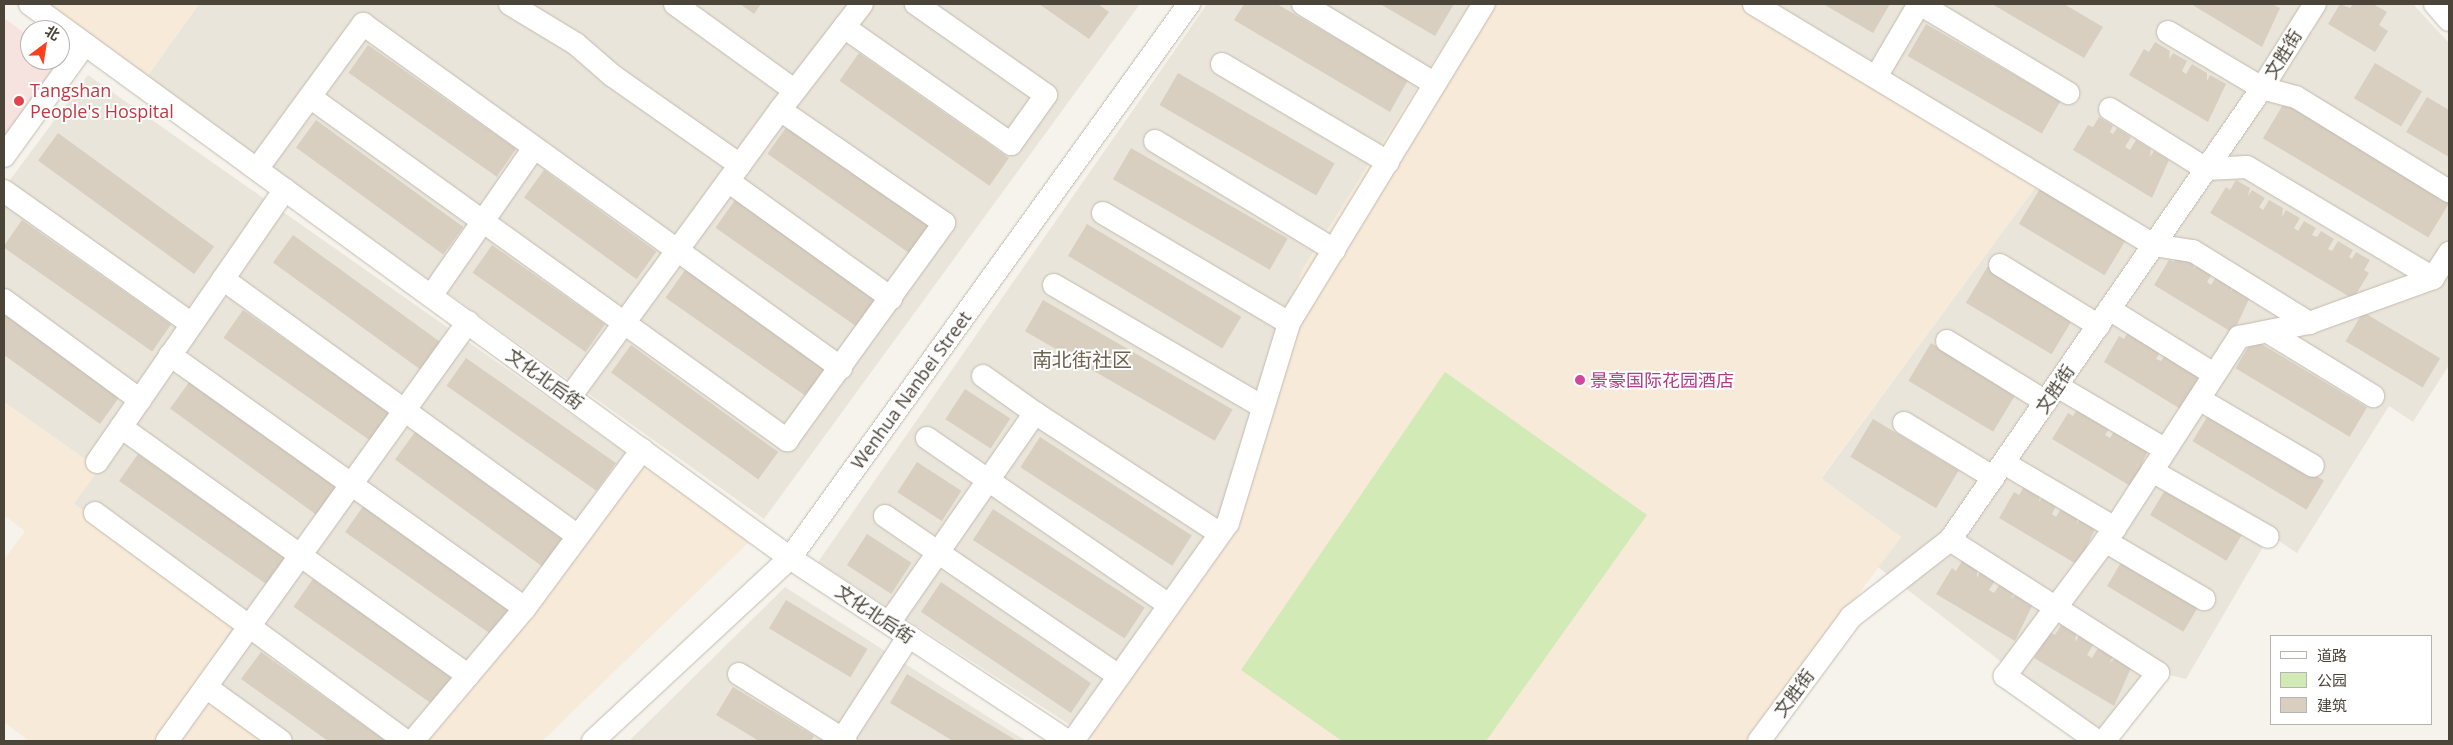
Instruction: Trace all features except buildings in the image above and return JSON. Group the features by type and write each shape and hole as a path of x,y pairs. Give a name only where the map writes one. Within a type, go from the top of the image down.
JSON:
{"street":[{"name":"文化北后街","path":"30,4 790,558 1068,741"},
{"path":"510,4 576,44 613,76 891,298"},
{"path":"675,4 794,90"},
{"path":"570,397 794,90 862,4"},
{"path":"844,27 1011,144 1046,95 916,4"},
{"name":"Wenhua Nanbei Street","path":"593,741 790,558 1189,4"},
{"path":"1303,4 1435,84"},
{"path":"1073,741 1219,533 1228,523 1262,406 1289,323 1482,4"},
{"path":"1754,4 2154,244 2193,251 2309,323"},
{"path":"1876,77 1920,4 2068,93"},
{"name":"文胜街","path":"1759,741 1851,617 1950,540 2262,88 2315,4"},
{"path":"2434,4 2449,20"},
{"path":"257,169 363,24 840,368"},
{"path":"2168,32 2262,88 2296,97 2449,191"},
{"path":"4,156 85,44"},
{"path":"1222,64 1388,162"},
{"path":"310,97 484,220 786,440 944,223 780,110"},
{"path":"2110,109 2206,169 2247,167 2434,278"},
{"path":"1155,142 1334,250"},
{"path":"431,296 534,148"},
{"path":"97,462 285,189"},
{"path":"4,191 192,324"},
{"path":"1103,213 1289,323"},
{"path":"2096,741 2005,676 2110,534 2239,337 2270,333 2309,323 2434,278 2449,253"},
{"path":"2000,265 2214,374"},
{"path":"223,279 578,536"},
{"path":"1054,285 1262,406"},
{"path":"4,300 140,400"},
{"path":"168,741 468,322"},
{"path":"2270,333 2373,396"},
{"path":"1947,341 2166,450"},
{"path":"170,355 525,608"},
{"path":"983,376 1035,413 1219,533"},
{"path":"2199,399 2313,466"},
{"path":"890,623 1035,413"},
{"path":"1904,423 1999,470 2110,534 2204,599"},
{"path":"121,427 468,675"},
{"path":"927,438 988,482 1169,605"},
{"path":"413,741 525,608 642,450"},
{"path":"2152,471 2268,537"},
{"path":"95,513 248,629 405,741"},
{"path":"885,516 939,551 1119,676"},
{"path":"1950,540 2158,673 2104,741"},
{"path":"739,674 843,740 909,636"},
{"path":"206,687 281,741"}],"shaded area":[{"path":"42,4 199,4 146,78 70,24 70,20 64,20"},
{"path":"199,4 1140,4 764,519 146,78"},
{"path":"1207,4 1470,4 1303,269 1222,523 1087,736 818,562"},
{"name":"景豪国际花园酒店","path":"1470,4 1764,4 2045,174 1821,478 1901,537 1750,741 1095,741 1087,736 1222,523 1279,328 1303,269"},
{"path":"1764,4 2413,4 2449,43 2449,365 2413,422 2389,406 2297,553 2270,535 2186,679 2165,674 2104,741 1878,567 1901,537 1821,479 2045,174"},
{"name":"Tangshan People's Hospital","path":"4,18 20,30 20,70 57,70 4,140"},
{"path":"88,75 645,466 428,741 266,741 191,691 233,626 73,503 99,469 4,402 4,188"},
{"path":"4,402 99,469 74,504 233,626 156,741 29,741 4,722 4,560 25,531 4,515"},
{"path":"645,466 750,541 542,741 428,741"},
{"path":"785,587 1026,741 629,741"},
{"path":"208,701 266,741 182,741"}],"green space":[{"path":"1445,372 1647,515 1486,741 1342,741 1241,670"}],"place":[{"name":"Tangshan People's Hospital","path":"19,101"},
{"name":"景豪国际花园酒店","path":"1580,380"}],"district":[{"name":"南北街社区","path":"1082,359"}]}
